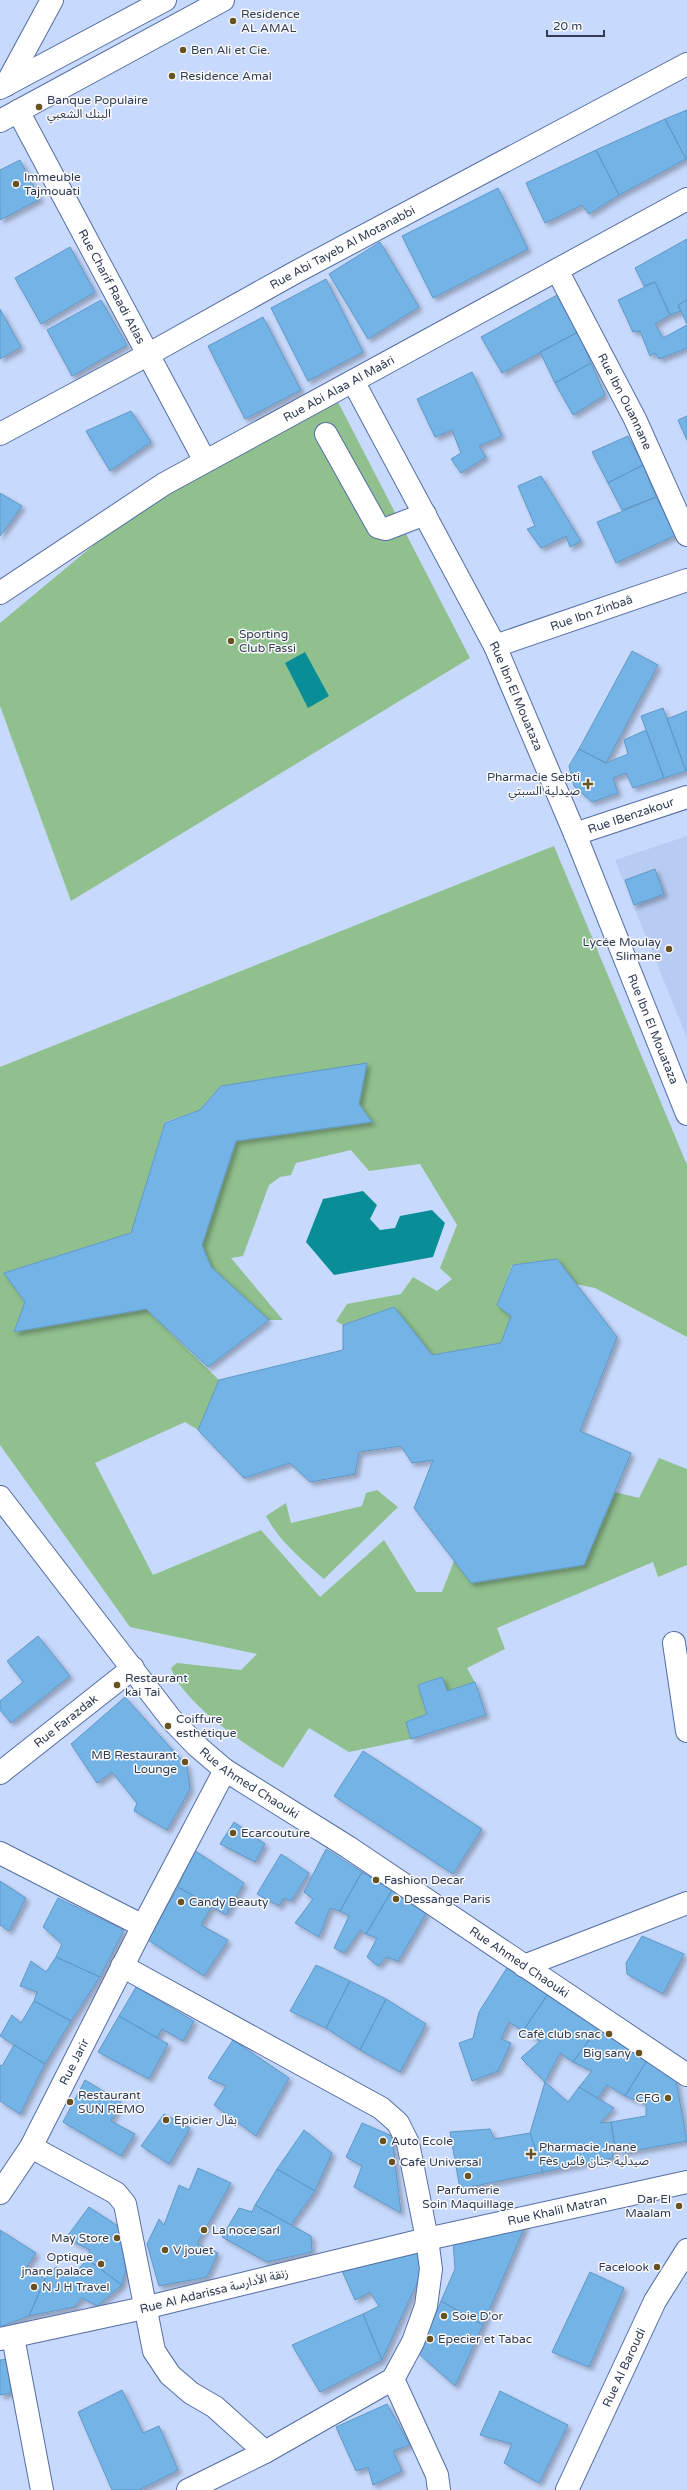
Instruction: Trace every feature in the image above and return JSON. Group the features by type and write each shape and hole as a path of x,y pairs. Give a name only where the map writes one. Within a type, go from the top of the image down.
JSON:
{"street":[{"path":"3,87 52,0"},
{"path":"3,87 165,0"},
{"path":"9,116 223,0"},
{"name":"Rue Abi Tayeb Al Motanabbi","path":"0,434 149,354 296,272 687,64"},
{"name":"Rue Charif Raadi Atlas","path":"9,116 149,354 205,461"},
{"name":"Rue Abi Alaa Al Maâri","path":"0,593 164,484 687,199"},
{"name":"Rue Ibn Ouannane","path":"557,270 635,419 687,536"},
{"name":"Rue Ibn El Mouataza","path":"353,381 495,646 575,834 687,1114"},
{"path":"326,434 378,527 386,529 425,514"},
{"name":"Rue Ibn Zinbaâ","path":"495,646 687,580"},
{"name":"Rue IBenzakour","path":"575,834 687,797"},
{"name":"Rue Ahmed Chaouki","path":"0,1497 171,1719 225,1770 348,1847 684,2072"},
{"path":"674,1643 687,1731"},
{"name":"Rue Farazdak","path":"0,1773 133,1668"},
{"name":"Rue Jarir","path":"0,2193 31,2147 122,1966 225,1770"},
{"path":"0,1853 143,1926"},
{"path":"524,1966 687,1903"},
{"path":"122,1966 381,2108 398,2123 408,2143 427,2239 431,2269 426,2306 413,2342 393,2378 265,2452 188,2490"},
{"path":"31,2147 116,2193 125,2204 130,2218 144,2308 154,2351 170,2375 191,2393 215,2407 265,2452"},
{"name":"Rue Khalil Matran","path":"427,2239 687,2182"},
{"name":"Rue Al Adarissa زنقة الأدارسة","path":"6,2338 144,2308 427,2239"},
{"name":"Rue Al Baroudi","path":"567,2490 654,2301 687,2250"},
{"path":"6,2338 42,2490"},
{"path":"393,2378 437,2475 439,2490"}],"shaded area":[{"name":"Sporting Club Fassi","path":"337,400 470,658 71,901 0,706 0,623 126,518"},
{"path":"305,652 329,696 308,708 285,663"},
{"name":"Lycée Moulay Slimane","path":"687,836 687,1038 615,860"},
{"path":"554,846 687,1165 687,1337 595,1288 576,1284 557,1259 512,1265 497,1305 511,1316 501,1343 432,1355 394,1307 343,1325 336,1321 347,1304 401,1294 413,1277 437,1291 452,1279 440,1268 457,1225 420,1164 369,1171 351,1150 296,1163 291,1175 280,1177 269,1185 243,1256 231,1258 283,1320 269,1320 211,1267 202,1245 236,1141 371,1122 359,1104 367,1063 221,1086 200,1110 165,1122 131,1233 4,1273 25,1302 14,1332 146,1309 219,1380 198,1430 185,1422 95,1463 153,1575 261,1530 320,1597 384,1540 416,1592 442,1592 454,1561 471,1583 584,1565 615,1492 639,1498 659,1458 687,1469 687,1565 658,1577 653,1562 497,1628 505,1649 467,1668 475,1682 447,1691 442,1677 418,1685 427,1714 406,1722 411,1739 349,1752 309,1728 283,1768 236,1737 203,1710 178,1682 171,1668 177,1663 241,1670 257,1654 130,1627 0,1445 0,1067"},
{"path":"363,1191 377,1205 370,1219 380,1230 395,1228 400,1216 432,1210 445,1223 433,1257 334,1275 306,1242 323,1199"},
{"path":"377,1490 398,1507 324,1579 300,1558 285,1542 266,1516 286,1503 291,1523 362,1506 366,1493"}],"building":[{"path":"687,110 687,159 686,159 665,119"},
{"path":"665,119 686,159 619,195 596,150"},
{"path":"596,150 619,195 589,214 582,205 545,223 526,183"},
{"name":"Immeuble Tajmouati","path":"20,160 40,199 0,220 0,170"},
{"path":"498,188 528,249 433,298 402,236"},
{"path":"687,239 687,300 678,305 681,311 670,315 655,282 644,286 635,268"},
{"path":"380,242 419,307 368,339 329,274"},
{"path":"70,247 95,292 41,324 15,278"},
{"path":"326,279 363,352 308,381 271,308"},
{"path":"655,282 670,315 655,324 663,338 687,325 687,348 659,359 655,353 650,356 640,331 633,332 618,300"},
{"path":"557,295 578,332 502,373 481,337"},
{"path":"101,300 127,345 72,376 47,330"},
{"path":"687,300 687,324 678,305"},
{"path":"0,309 21,347 0,359"},
{"path":"263,317 301,390 245,419 208,346"},
{"path":"578,332 591,363 555,383 540,352"},
{"path":"591,363 605,395 573,415 555,383"},
{"path":"472,372 502,436 479,446 486,457 461,473 451,459 461,453 452,430 435,437 417,399"},
{"path":"131,411 151,442 110,471 86,431"},
{"path":"687,416 687,440 678,420"},
{"path":"628,436 643,465 608,483 592,452"},
{"path":"643,465 656,497 622,510 608,483"},
{"path":"541,476 581,541 570,547 566,536 541,548 527,529 535,526 518,486"},
{"path":"0,493 22,506 0,536"},
{"path":"656,497 676,535 616,563 597,522"},
{"path":"632,651 658,665 606,763 579,749"},
{"path":"663,708 686,771 664,778 641,716"},
{"path":"687,711 687,770 686,771 667,719"},
{"path":"646,730 664,778 633,788 626,773 613,778 618,793 592,802 574,786 569,766 579,749 606,763 628,754 624,740"},
{"path":"655,869 664,894 634,905 625,880"},
{"path":"367,1063 359,1104 372,1122 236,1141 202,1245 211,1267 269,1320 208,1367 146,1309 14,1332 25,1302 4,1273 131,1233 165,1123 200,1110 221,1086"},
{"path":"557,1259 617,1337 580,1431 631,1453 584,1565 471,1583 414,1508 433,1460 412,1463 401,1446 359,1452 355,1474 310,1482 290,1463 244,1478 198,1430 219,1380 343,1350 343,1325 394,1307 432,1355 501,1343 511,1316 497,1305 513,1265"},
{"path":"38,1636 70,1676 11,1723 0,1710 0,1701 23,1682 7,1661"},
{"path":"442,1677 447,1691 475,1682 486,1715 411,1739 406,1722 427,1714 418,1685"},
{"path":"125,1697 187,1766 190,1789 167,1830 134,1811 137,1803 112,1772 97,1783 71,1744"},
{"path":"363,1751 482,1829 453,1874 334,1796"},
{"path":"234,1822 265,1844 255,1862 220,1844"},
{"path":"326,1849 362,1872 340,1911 330,1908 319,1937 295,1923 313,1899 304,1892"},
{"path":"194,1850 244,1883 226,1915 178,1887"},
{"path":"281,1854 309,1873 291,1901 284,1898 279,1906 257,1894"},
{"path":"362,1872 392,1890 366,1934 360,1930 344,1953 334,1948 349,1916 340,1911"},
{"path":"0,1881 26,1898 9,1931 0,1925"},
{"path":"178,1887 212,1906 201,1925 228,1940 204,1976 148,1940"},
{"path":"392,1890 427,1912 398,1961 386,1957 378,1966 367,1957 377,1938 366,1934"},
{"path":"58,1898 124,1930 100,1977 56,1957 62,1944 43,1927"},
{"path":"642,1936 684,1954 663,1994 627,1974 626,1963"},
{"path":"56,1957 100,1977 71,2021 34,2001 37,1992 20,1986 31,1961 46,1972"},
{"path":"510,1963 548,1994 523,2031 509,2022 501,2039 511,2043 498,2071 472,2081 459,2043 473,2038 479,2012"},
{"path":"316,1965 350,1981 326,2028 290,2011"},
{"path":"350,1981 386,1999 360,2050 326,2028"},
{"path":"136,1987 194,2021 183,2041 162,2029 157,2038 119,2016"},
{"path":"548,1994 598,2028 573,2062 560,2053 545,2082 521,2058 540,2041 523,2031"},
{"path":"386,1999 426,2024 400,2072 360,2050"},
{"path":"34,2001 71,2021 45,2064 0,2036 12,2015 21,2023"},
{"path":"119,2016 168,2044 149,2079 98,2052"},
{"path":"598,2028 648,2059 625,2096 607,2085 598,2098 579,2087 592,2071 573,2062"},
{"path":"233,2040 289,2078 256,2136 214,2105 226,2086 208,2078"},
{"path":"14,2045 45,2064 20,2114 0,2101 0,2065 2,2066"},
{"path":"648,2059 675,2075 687,2141 622,2153 615,2148 611,2122 646,2116 646,2104 625,2096"},
{"path":"85,2080 121,2102 111,2121 135,2134 121,2156 63,2122"},
{"path":"545,2082 568,2102 579,2087 614,2108 600,2123 611,2122 615,2148 612,2158 543,2172 530,2133"},
{"path":"164,2114 190,2128 169,2164 141,2146"},
{"path":"362,2123 392,2136 401,2213 354,2187 362,2166 346,2157"},
{"path":"490,2129 494,2139 530,2133 543,2172 460,2189 450,2132"},
{"path":"304,2130 332,2153 315,2191 277,2169"},
{"path":"198,2168 231,2183 197,2244 218,2253 207,2277 159,2286 147,2244 159,2219 164,2225 179,2185 189,2190"},
{"path":"277,2169 315,2191 291,2225 255,2205"},
{"path":"255,2205 311,2236 312,2252 267,2262 222,2237 239,2208 252,2212"},
{"path":"89,2207 118,2226 126,2270 122,2285 87,2259 90,2250 66,2238"},
{"path":"526,2224 483,2325 441,2301 455,2269 453,2240"},
{"path":"0,2230 36,2253 27,2267 45,2279 29,2316 0,2327"},
{"path":"419,2242 423,2270 382,2360 363,2314 379,2306 370,2292 355,2300 340,2266"},
{"path":"87,2259 122,2285 97,2306 82,2298 74,2307 29,2316 45,2279 56,2267 73,2276"},
{"path":"590,2272 624,2288 589,2367 552,2352"},
{"path":"441,2301 483,2325 455,2386 419,2354"},
{"path":"363,2314 382,2360 320,2392 292,2345"},
{"path":"7,2359 11,2393 0,2395 0,2360"},
{"path":"122,2390 143,2433 159,2426 178,2470 139,2490 112,2490 78,2412"},
{"path":"500,2391 568,2425 539,2483 504,2463 512,2444 480,2435"},
{"path":"387,2404 410,2445 393,2451 402,2471 373,2485 368,2467 356,2471 336,2427"}],"place":[{"name":"Residence AL AMAL","path":"233,21"},
{"name":"Ben Ali et Cie.","path":"183,50"},
{"name":"Residence Amal","path":"172,76"},
{"name":"Banque Populaire البنك الشعبي","path":"39,107"},
{"name":"Immeuble Tajmouati","path":"16,184"},
{"name":"Sporting Club Fassi","path":"231,641"},
{"name":"Pharmacie Sebti صيدلية السبتي","path":"588,784"},
{"name":"Lycée Moulay Slimane","path":"669,949"},
{"name":"Restaurant kai Tai","path":"117,1685"},
{"name":"Coiffure esthétique","path":"168,1726"},
{"name":"MB Restaurant Lounge","path":"185,1762"},
{"name":"Ecarcouture","path":"233,1833"},
{"name":"Fashion Decar","path":"376,1880"},
{"name":"Dessange Paris","path":"396,1899"},
{"name":"Candy Beauty","path":"181,1902"},
{"name":"Café club snac","path":"609,2034"},
{"name":"Big sany","path":"639,2053"},
{"name":"CFG","path":"668,2098"},
{"name":"Restaurant SUN REMO","path":"70,2102"},
{"name":"Epicier بقال","path":"166,2120"},
{"name":"Auto Ecole","path":"383,2141"},
{"name":"Pharmacie Jnane Fès صيدلية جنان فاس","path":"531,2154"},
{"name":"Cafe Universal","path":"392,2162"},
{"name":"Parfumerie Soin Maquillage","path":"468,2176"},
{"name":"Dar El Maalam","path":"679,2206"},
{"name":"La noce sarl","path":"204,2230"},
{"name":"May Store","path":"117,2238"},
{"name":"V jouet","path":"165,2250"},
{"name":"Optique jnane palace","path":"101,2264"},
{"name":"Facelook","path":"657,2267"},
{"name":"N J H Travel","path":"34,2287"},
{"name":"Soie D'or","path":"444,2316"},
{"name":"Epecier et Tabac","path":"430,2339"}]}
